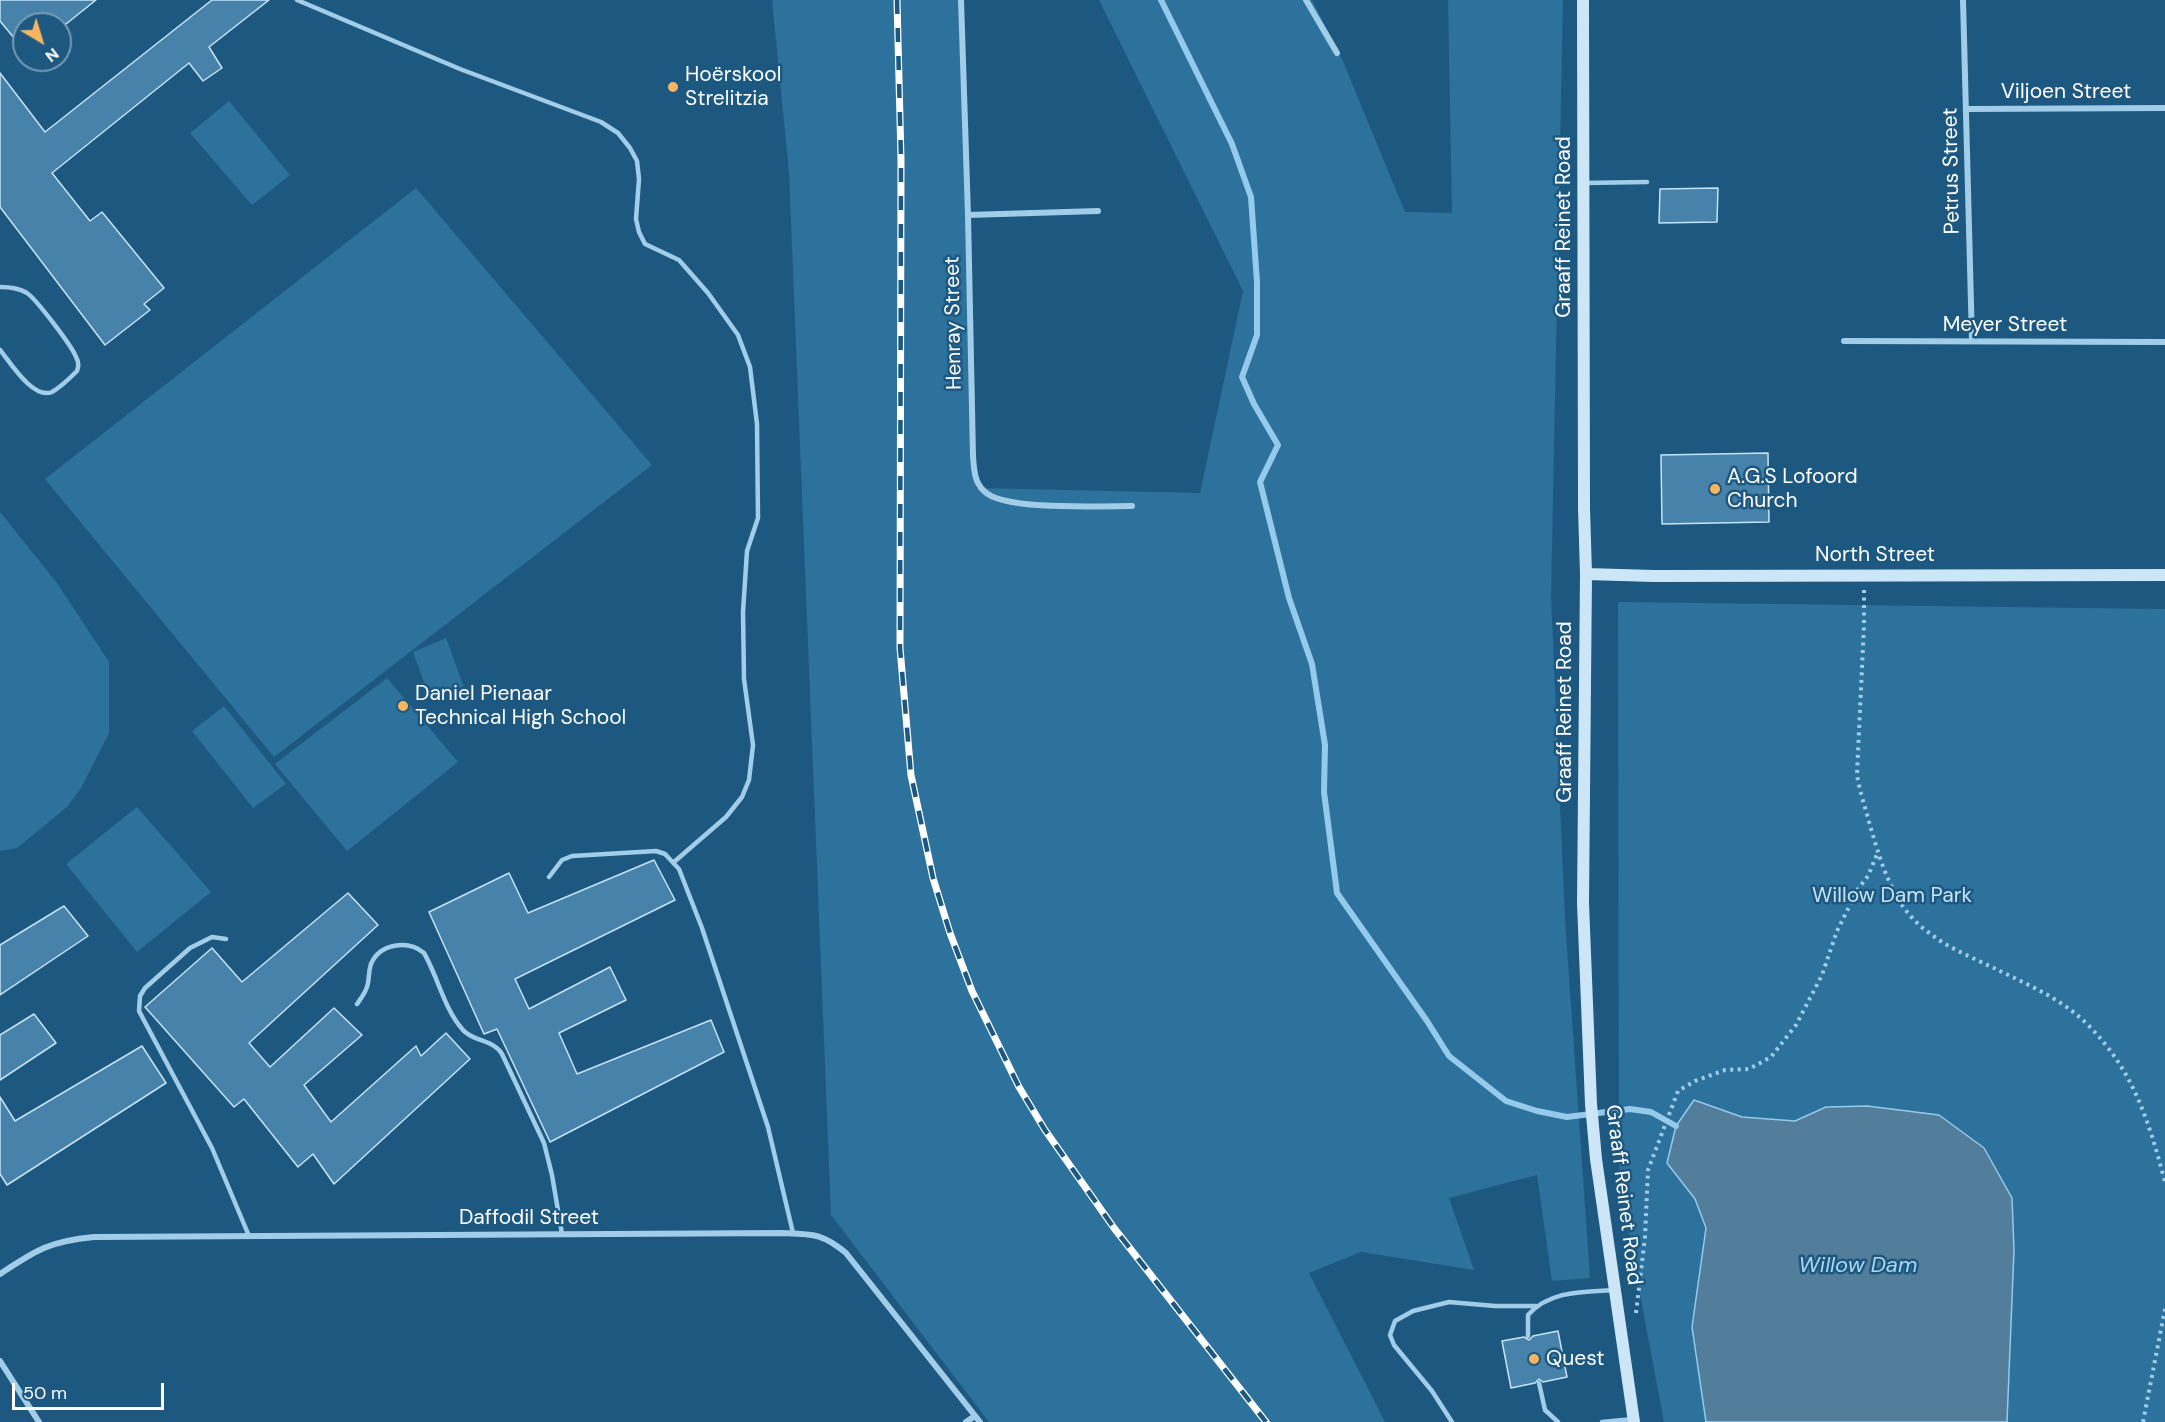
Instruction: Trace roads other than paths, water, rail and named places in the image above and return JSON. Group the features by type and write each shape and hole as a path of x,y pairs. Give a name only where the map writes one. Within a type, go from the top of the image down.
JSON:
{"main road":[{"name":"Graaff Reinet Road","path":"1583,0 1586,574 1583,903 1593,1126 1633,1420"},
{"name":"North Street","path":"1586,574 1654,576 2165,575"}],"street":[{"name":"Henray Street","path":"961,0 973,456 976,479 983,491 1004,501 1026,504 1132,506"},
{"path":"1306,0 1337,53"},
{"name":"Petrus Street","path":"1963,0 1972,342"},
{"name":"Viljoen Street","path":"1967,109 2165,108"},
{"path":"968,215 1098,211"},
{"name":"Meyer Street","path":"1844,341 2165,342"},
{"name":"Daffodil Street","path":"0,1274 30,1254 65,1240 94,1237 816,1234 846,1253 980,1422"},
{"path":"0,1361 39,1422"},
{"path":"966,1422 975,1416"}],"lane":[{"path":"297,0 460,69 601,122 618,133 630,148 636,161 639,179 636,219 645,244 679,260 708,292 738,335 750,367 757,424 758,518 747,551 743,612 744,679 753,745 749,780 742,797 726,818 674,862"},
{"path":"1583,183 1647,182"},
{"path":"0,287 19,289 30,295 69,345 79,365 77,371 52,392 43,393 31,388 0,350"},
{"path":"549,877 562,860 580,855 656,851 665,854 674,862 683,878 702,928 768,1127 793,1233"},
{"path":"226,939 212,937 190,948 145,988 140,996 139,1011 212,1148 249,1236"},
{"path":"357,1004 366,992 372,963 378,954 390,947 402,945 416,947 424,953 452,1012 464,1031 493,1044 502,1054 544,1143 562,1234"},
{"path":"1528,1336 1528,1315 1536,1306 1558,1296 1615,1290"},
{"path":"1452,1422 1432,1391 1394,1345 1390,1335 1395,1321 1413,1311 1449,1302 1495,1306 1536,1306"},
{"path":"1539,1383 1545,1410 1557,1422"},
{"path":"1602,1422 1633,1420"}],"water":[{"name":"Willow Dam","path":"1694,1100 1742,1117 1795,1121 1826,1107 1867,1106 1939,1115 1984,1148 2012,1198 2014,1250 2007,1422 1706,1422 1692,1327 1706,1228 1695,1199 1667,1163 1676,1126"}],"waterway":[{"path":"1161,0 1232,144 1251,197 1257,282 1257,335 1242,377 1254,404 1278,445 1260,482 1289,598 1312,664 1325,745 1324,792 1337,893 1449,1056 1506,1101 1537,1111 1567,1117 1630,1109 1651,1112 1676,1126"}],"railway":[{"path":"897,0 901,159 900,648 911,775 933,878 950,933 972,991 1019,1087 1045,1130 1114,1228 1266,1422"}],"place":[{"name":"Hoërskool Strelitzia","path":"673,87"},
{"name":"A.G.S Lofoord Church","path":"1715,489"},
{"name":"Daniel Pienaar Technical High School","path":"403,706"},
{"name":"Quest","path":"1534,1359"}],"park label":[{"name":"Willow Dam Park","path":"1892,896"}]}
